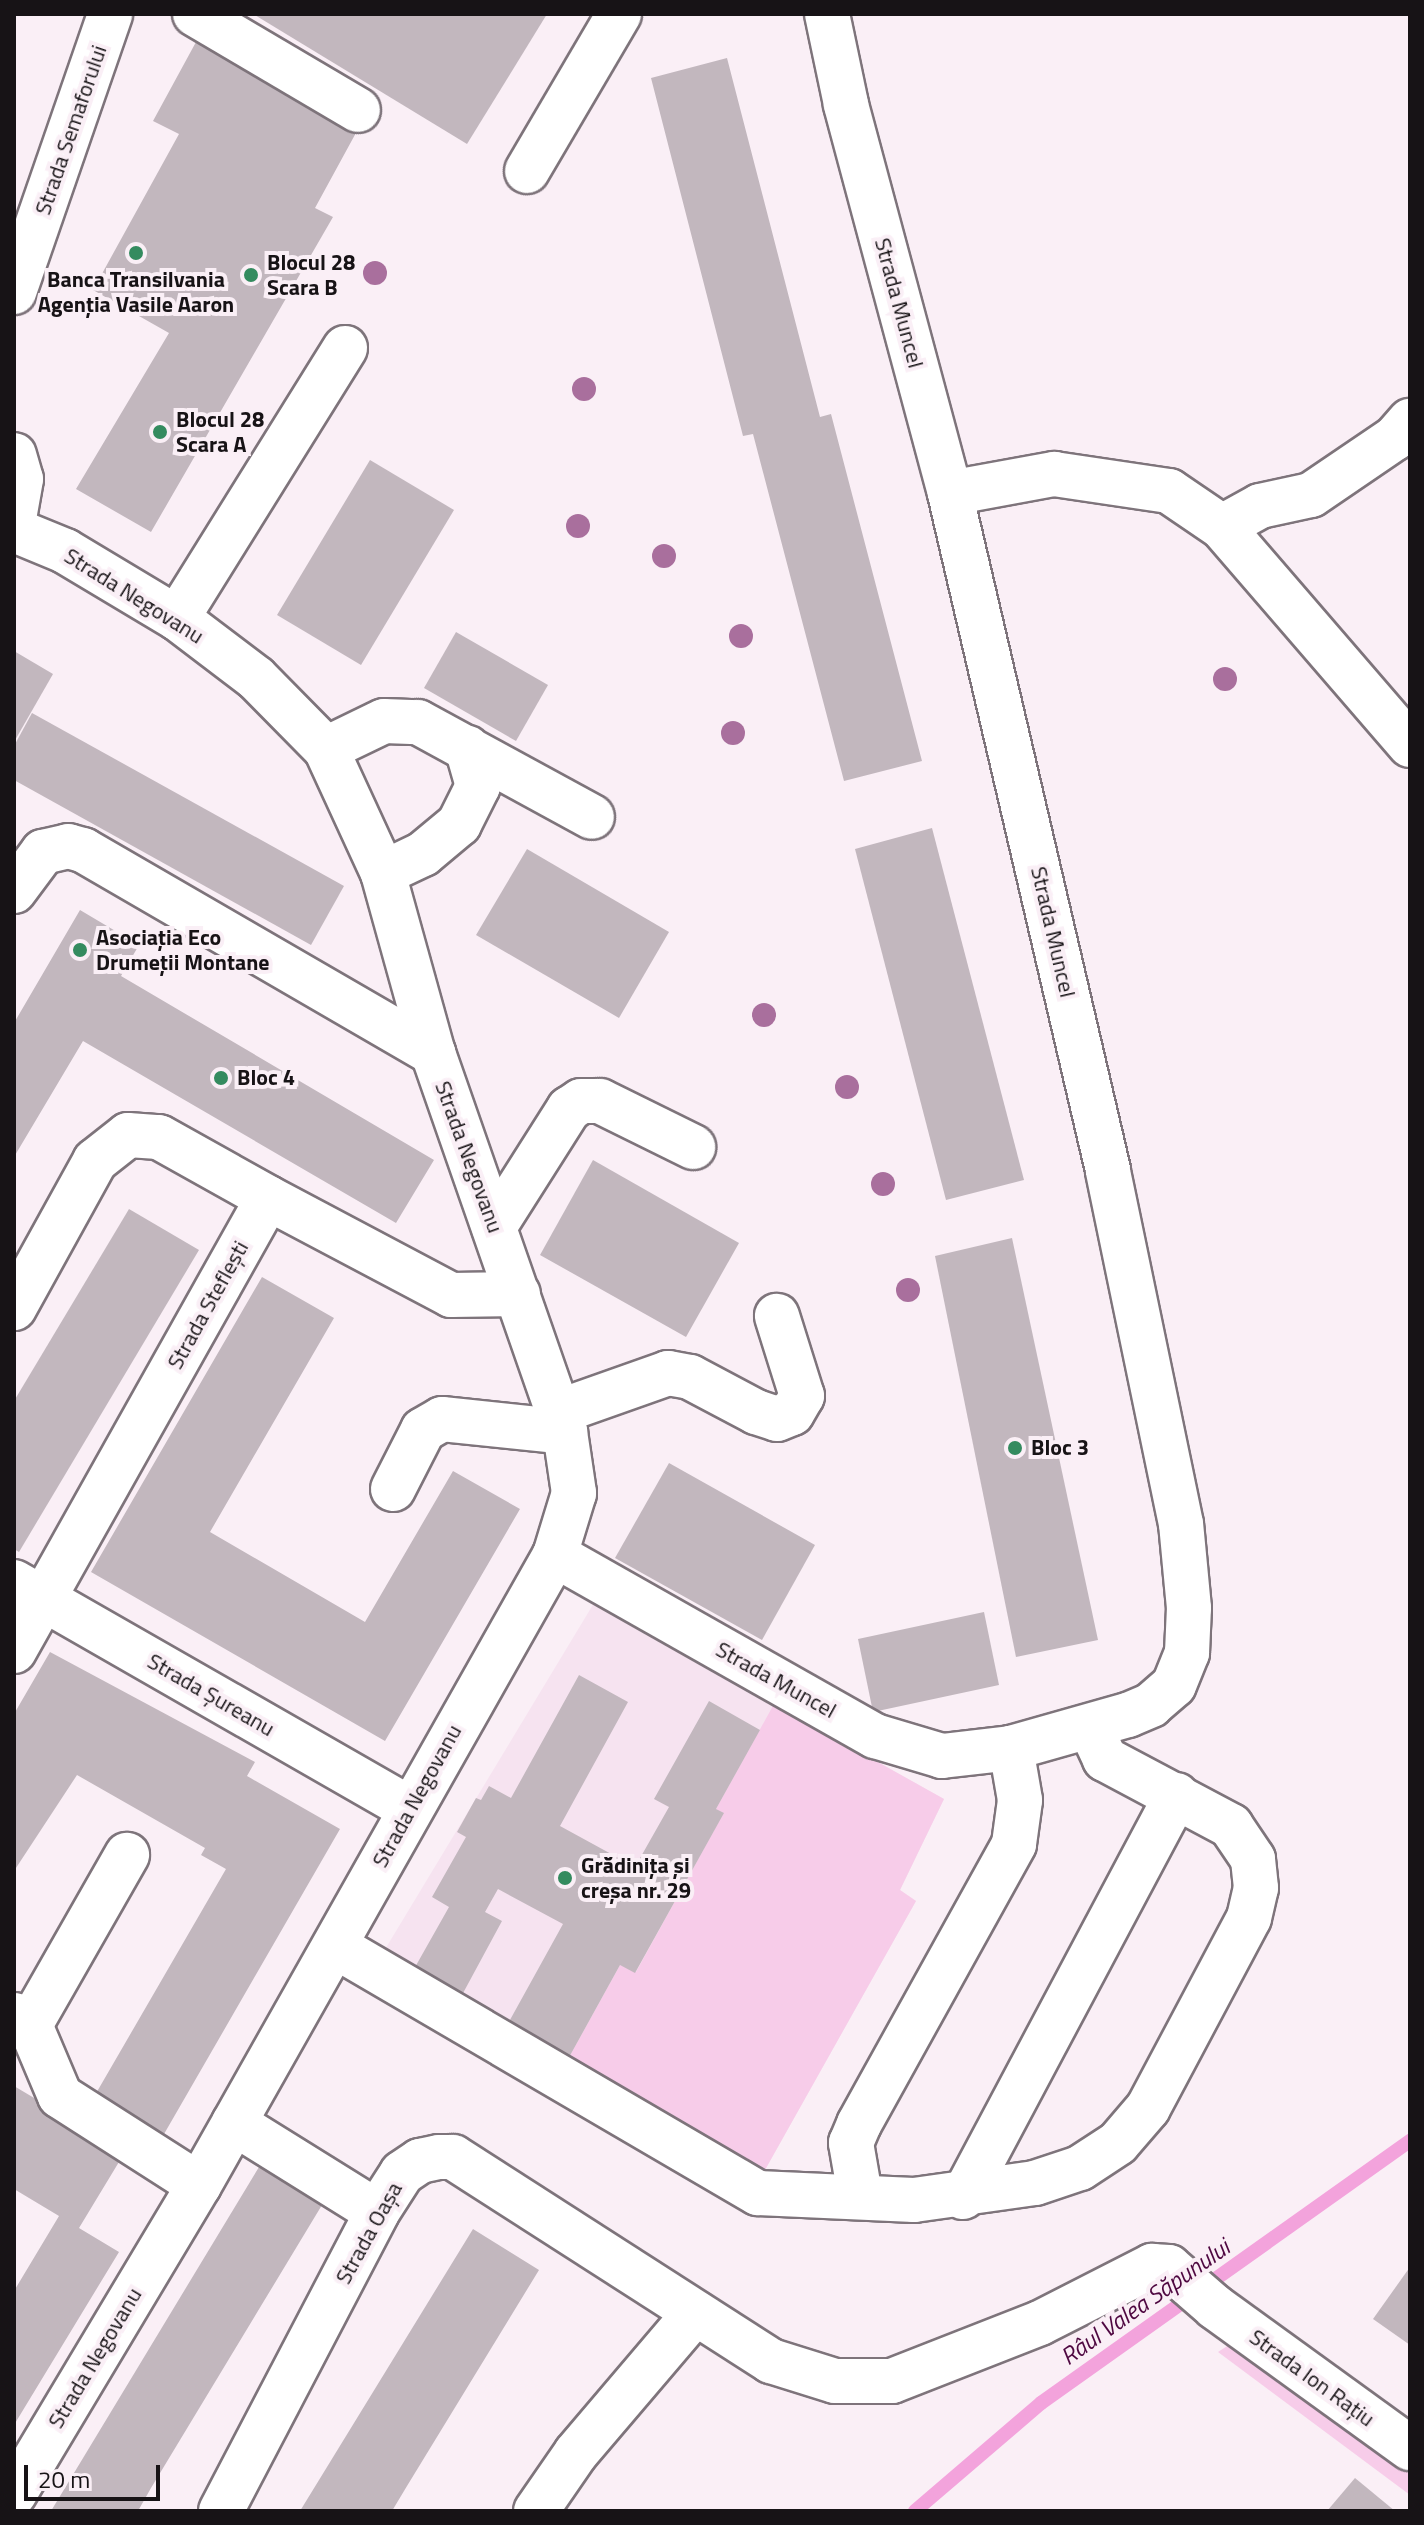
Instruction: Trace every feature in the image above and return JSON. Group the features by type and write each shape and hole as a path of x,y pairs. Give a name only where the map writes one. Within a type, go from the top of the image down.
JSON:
{"street":[{"name":"Strada Semaforului","path":"14,292 110,14"},
{"path":"195,14 358,110"},
{"path":"527,171 619,14"},
{"name":"Strada Muncel","path":"555,1555 875,1736 942,1756 1011,1748 1090,1727 1151,1705 1174,1685 1187,1653 1189,1608 1181,1524 1108,1170 950,493 846,104 827,14"},
{"path":"177,618 345,348"},
{"path":"1222,527 1260,506 1311,495 1395,438 1410,421"},
{"path":"14,455 21,496 14,517"},
{"path":"950,493 1054,474 1112,479 1169,491 1222,527 1410,745"},
{"name":"Strada Negovanu","path":"14,530 65,551 177,618 256,678 326,749 383,873 433,1053 562,1422 574,1493 555,1555 409,1808 335,1946 199,2185 14,2494"},
{"path":"326,749 384,721 418,722 592,817"},
{"path":"383,873 423,854 459,824 478,786 467,748"},
{"name":"Strada Negovanu","path":"14,891 43,852 68,846 83,850 433,1053"},
{"path":"494,1227 569,1109 581,1101 600,1101 693,1147"},
{"path":"14,1308 95,1161 128,1135 159,1137 451,1295 518,1294"},
{"name":"Strada Steflești","path":"14,1651 29,1590 268,1198"},
{"path":"393,1489 423,1430 442,1419 562,1422 668,1373 690,1377 766,1416 777,1419 792,1413 802,1396 777,1316"},
{"name":"Strada Șureanu","path":"29,1590 409,1808"},
{"path":"335,1946 743,2187 778,2196 963,2197 1035,2183 1080,2168 1118,2143 1148,2108 1249,1918 1256,1888 1253,1859 1231,1826 1105,1759 1090,1727"},
{"path":"860,2195 851,2143 859,2124 1014,1844 1020,1800 1011,1748"},
{"path":"963,2197 1177,1795"},
{"path":"127,1855 22,2020 60,2096 199,2185"},
{"path":"234,2123 377,2212"},
{"name":"Strada Oașa","path":"221,2511 377,2212 402,2173 420,2161 453,2157 771,2361 835,2381 892,2381 1040,2323 1152,2266 1169,2267 1182,2277"},
{"name":"Strada Ion Rațiu","path":"1182,2277 1215,2307 1410,2448"},
{"path":"536,2511 576,2453 695,2313"}],"shaded area":[{"path":"594,1603 944,1799 900,1890 916,1901 761,2177 381,1956"},
{"path":"774,1704 944,1799 900,1890 916,1901 761,2177 567,2061 620,1965 636,1972 723,1814 716,1809"},
{"path":"1235,2341 1410,2467 1410,2495 1218,2352"}],"building":[{"path":"253,14 547,14 467,144"},
{"path":"196,42 357,131 315,208 333,217 151,532 76,489 169,333 93,290 179,134 153,121"},
{"path":"727,58 820,417 831,414 922,761 844,781 753,434 743,436 651,78"},
{"path":"370,460 454,510 361,665 277,615"},
{"path":"456,632 548,685 516,741 424,688"},
{"path":"14,651 53,674 14,742"},
{"path":"32,713 344,886 311,945 14,780 14,746"},
{"path":"932,828 1024,1180 946,1200 855,849"},
{"path":"527,849 669,932 619,1018 476,935"},
{"name":"Bloc 4","path":"80,910 139,945 121,976 434,1160 396,1223 83,1041 14,1157 14,1023"},
{"path":"593,1160 739,1243 686,1337 540,1255"},
{"path":"129,1209 199,1250 19,1552 14,1549 14,1401"},
{"name":"Bloc 3","path":"1012,1238 1098,1640 1016,1657 935,1256"},
{"path":"262,1277 334,1318 210,1532 365,1622 453,1471 520,1509 385,1741 91,1572"},
{"path":"669,1463 815,1545 762,1640 615,1558"},
{"path":"984,1612 999,1685 873,1712 858,1639"},
{"path":"50,1652 255,1762 247,1776 340,1829 160,2141 91,2102 226,1869 201,1855 205,1848 77,1775 14,1871 14,1714"},
{"name":"Grădinița și creșa nr. 29","path":"579,1675 628,1702 560,1826 635,1867 669,1807 654,1799 709,1701 760,1730 716,1809 724,1813 635,1973 620,1965 567,2061 506,2027 563,1924 498,1889 485,1912 502,1921 462,1995 414,1969 449,1907 432,1897 466,1837 457,1832 476,1798 481,1800 489,1786 511,1798"},
{"path":"14,2086 125,2152 79,2228 119,2252 14,2425 14,2291 59,2216 14,2189"},
{"path":"259,2167 322,2205 138,2511 51,2511"},
{"path":"473,2229 539,2270 392,2511 300,2511"},
{"path":"1410,2267 1410,2345 1373,2319"},
{"path":"1355,2478 1395,2511 1327,2511"}],"waterway":[{"name":"Râul Valea Săpunului","path":"915,2511 1041,2403 1410,2141"}],"place":[{"name":"Banca Transilvania Agenția Vasile Aaron","path":"136,253"},
{"name":"Blocul 28 Scara B","path":"251,275"},
{"name":"Blocul 28 Scara A","path":"160,432"},
{"name":"Asociația Eco Drumeții Montane","path":"80,950"},
{"name":"Bloc 4","path":"221,1078"},
{"name":"Bloc 3","path":"1015,1448"},
{"name":"Grădinița și creșa nr. 29","path":"565,1878"}]}
